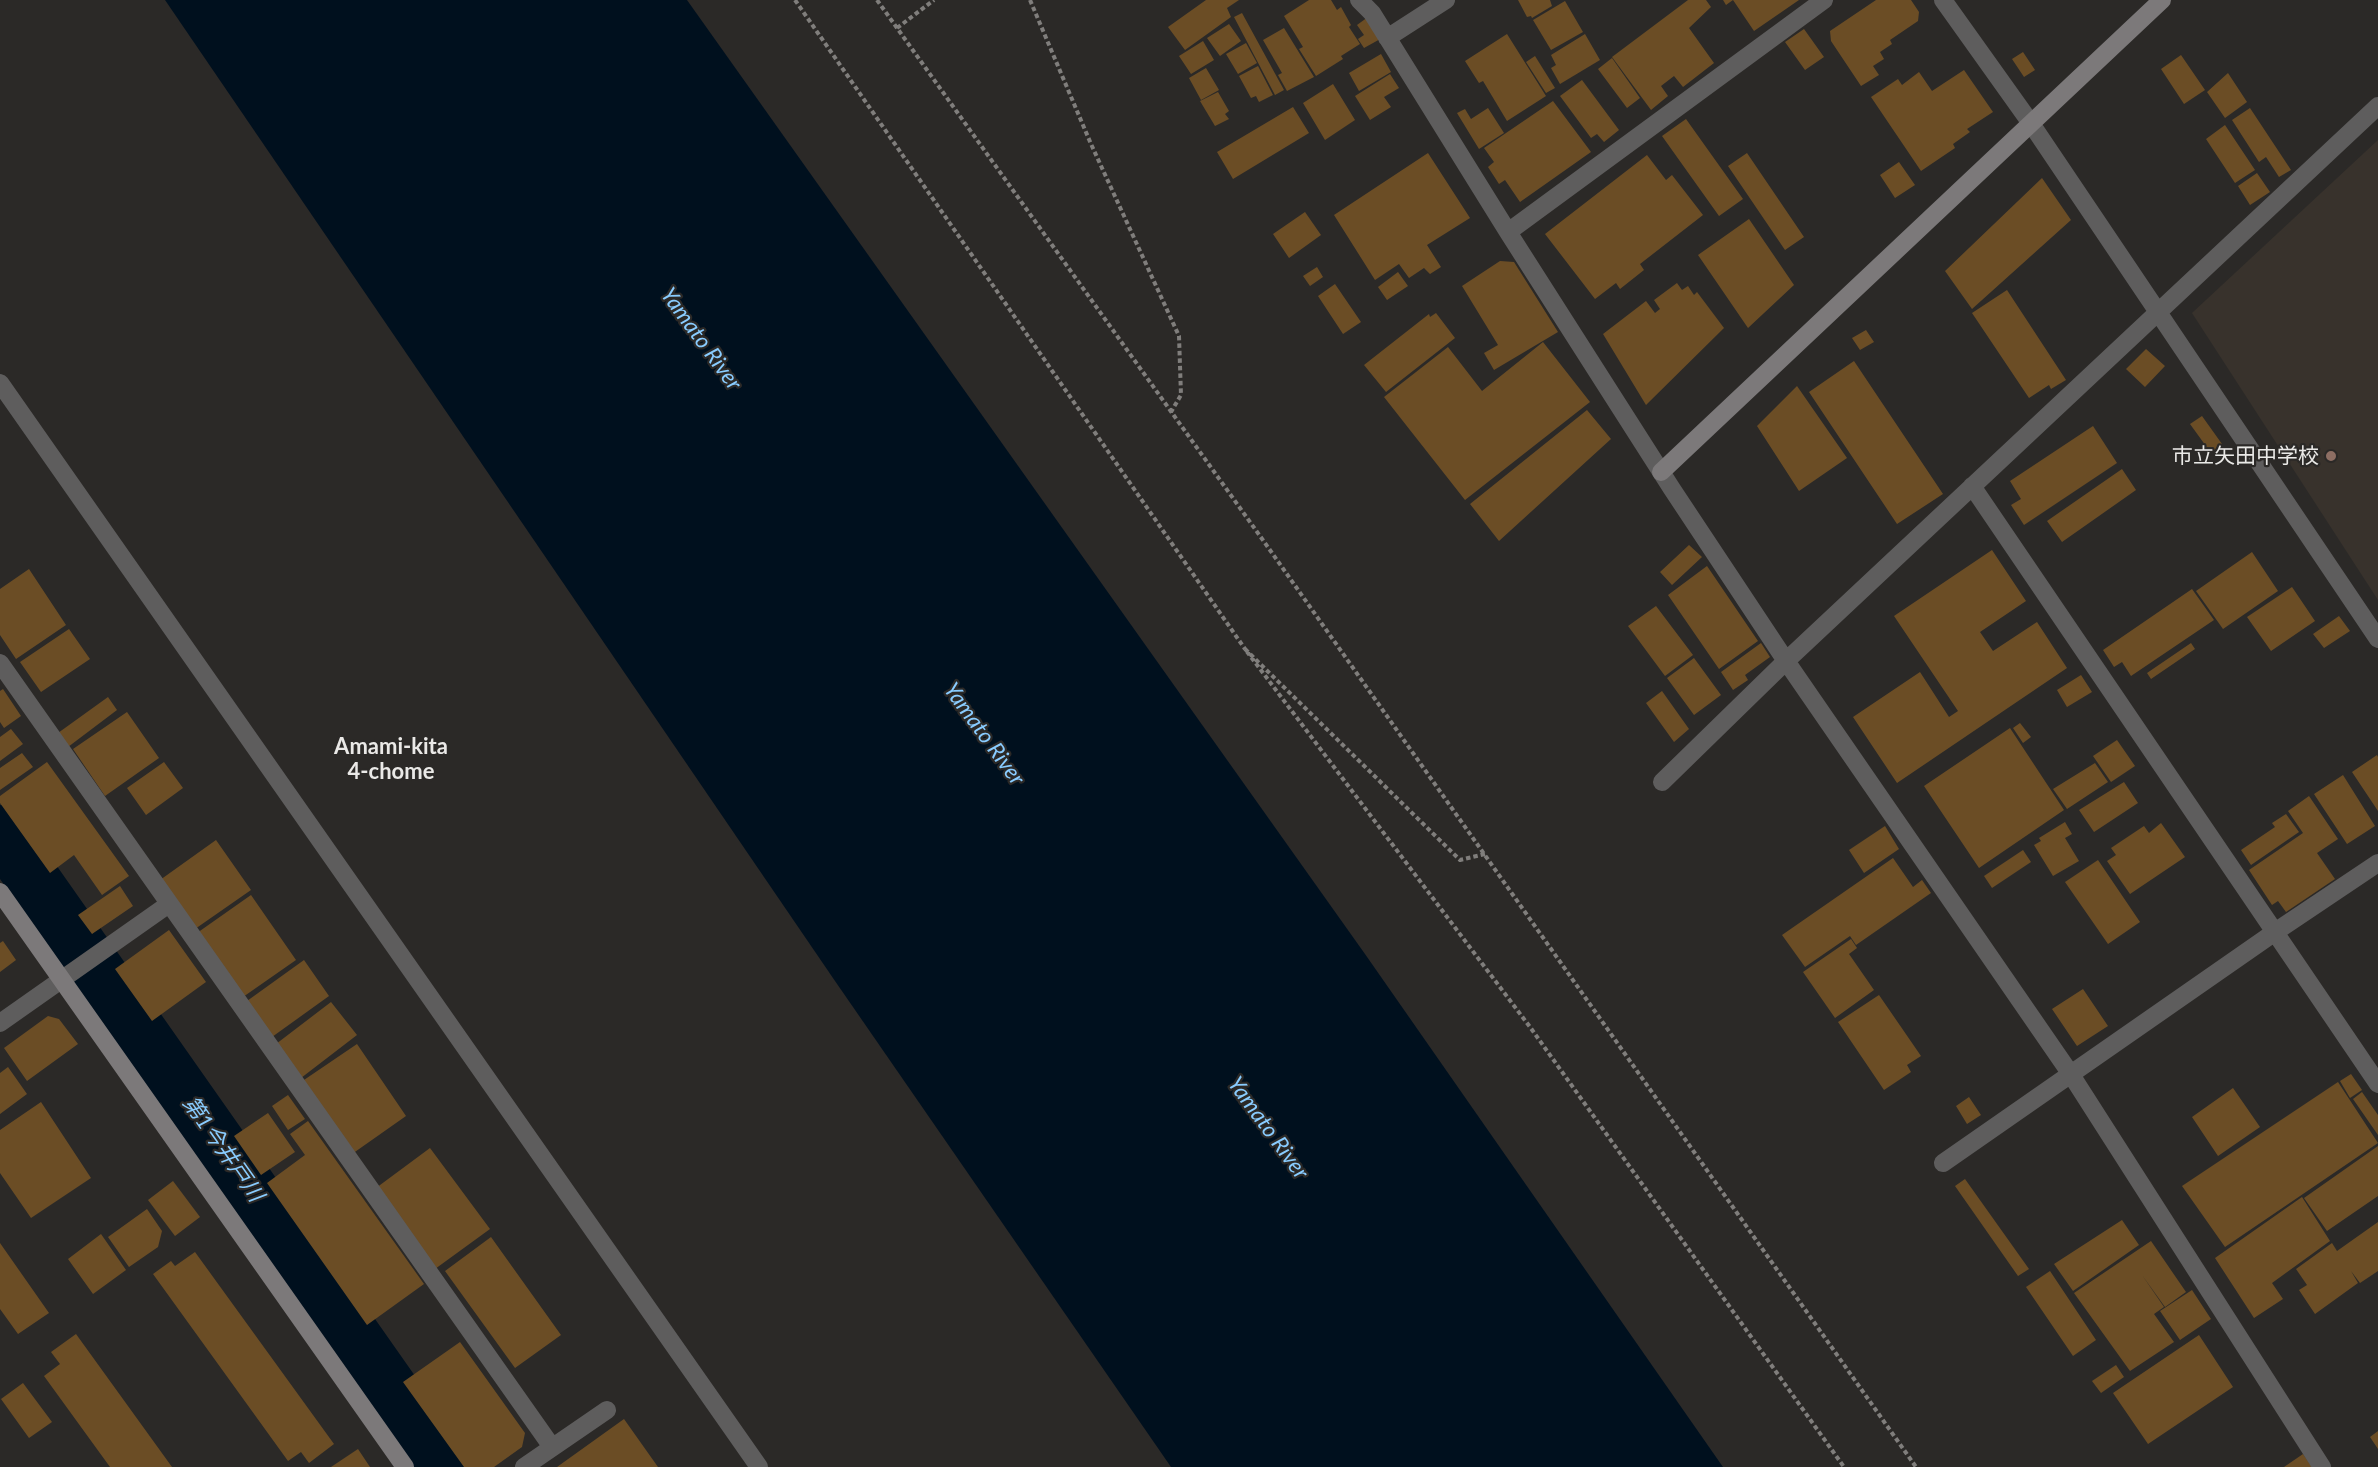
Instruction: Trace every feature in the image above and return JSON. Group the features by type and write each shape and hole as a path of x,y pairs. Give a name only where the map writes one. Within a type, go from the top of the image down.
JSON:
{"street":[{"path":"1359,0 1372,13 1661,472 1786,661 2070,1073 2322,1467"},
{"path":"1387,38 1446,0"},
{"path":"1508,232 1824,0"},
{"path":"1943,0 2030,122 2378,639"},
{"path":"1661,472 2162,0"},
{"path":"1662,782 1786,661 2378,106"},
{"path":"0,383 759,1467"},
{"path":"1972,486 2378,1084"},
{"path":"0,663 551,1448"},
{"path":"1943,1163 2070,1073 2378,863"},
{"path":"0,892 405,1467"},
{"path":"0,1023 168,904"},
{"path":"524,1467 607,1410"}],"path":[{"path":"795,0 1245,649 1530,1027 1844,1467"},
{"path":"877,0 1485,855 1916,1467"},
{"path":"897,28 934,0"},
{"path":"1030,0 1091,144 1179,336 1181,395 1171,412"},
{"path":"1245,649 1460,860 1485,855"}],"shaded area":[{"name":"市立矢田中学校","path":"2378,140 2378,600 2192,313"}],"water":[{"name":"Yamato River","path":"165,0 687,0 1365,954 1723,1467 1171,1467 835,981"}],"building":[{"path":"1206,0 1239,0 1227,8 1231,17 1185,50 1168,27"},
{"path":"1309,0 1331,0 1337,10 1341,7 1351,25 1349,27 1360,44 1341,56 1343,59 1316,76 1299,49 1303,47 1284,16"},
{"path":"1518,0 1550,0 1552,6 1532,18 1527,17"},
{"path":"1688,0 1706,0 1711,7 1689,28 1714,63 1683,87 1674,76 1661,86 1668,96 1651,110 1612,57"},
{"path":"1723,0 1733,0 1726,5"},
{"path":"1733,0 1799,0 1754,31"},
{"path":"1876,0 1911,0 1919,12 1918,21 1890,40 1892,44 1880,52 1884,59 1873,66 1879,75 1861,86 1831,41 1830,31"},
{"path":"1565,1 1583,32 1551,50 1533,20"},
{"path":"1242,13 1284,90 1275,95 1234,17"},
{"path":"1368,17 1382,38 1364,48 1358,39 1364,35 1357,25"},
{"path":"1229,24 1241,41 1220,56 1207,38"},
{"path":"1284,28 1314,77 1287,91 1278,75 1282,73 1263,40"},
{"path":"1804,29 1824,57 1805,70 1785,42"},
{"path":"1507,34 1546,96 1507,121 1483,81 1479,83 1465,61"},
{"path":"1585,34 1600,60 1560,84 1551,68 1556,65 1551,55"},
{"path":"1203,41 1214,60 1191,74 1179,56"},
{"path":"1246,43 1257,63 1238,74 1226,54"},
{"path":"2023,52 2035,70 2024,77 2012,59"},
{"path":"1381,54 1391,72 1359,91 1349,73"},
{"path":"2181,55 2205,90 2184,104 2161,69"},
{"path":"1535,56 1555,88 1546,93 1526,62"},
{"path":"1612,58 1640,98 1627,108 1598,69"},
{"path":"1258,66 1273,95 1259,102 1256,96 1251,98 1239,76"},
{"path":"1206,68 1219,90 1201,100 1189,78"},
{"path":"1964,70 1993,112 1967,129 1970,132 1953,144 1955,148 1921,171 1871,97 1898,79 1902,85 1919,72 1932,91"},
{"path":"2228,73 2247,102 2225,118 2207,92"},
{"path":"1390,74 1399,88 1384,97 1391,107 1370,120 1355,96"},
{"path":"1582,80 1619,130 1604,142 1597,134 1591,138 1560,96"},
{"path":"1333,84 1355,120 1325,140 1303,103"},
{"path":"1218,92 1229,111 1225,114 1229,119 1215,126 1200,101"},
{"path":"1553,101 1591,152 1520,202 1505,180 1499,184 1488,167 1494,162 1484,148"},
{"path":"1293,107 1309,133 1233,179 1217,152"},
{"path":"1488,108 1504,133 1479,149 1457,113 1465,109 1471,119"},
{"path":"2250,108 2291,170 2279,177 2266,157 2259,162 2232,120"},
{"path":"1686,119 1743,199 1719,216 1662,136"},
{"path":"2225,125 2255,170 2235,183 2206,139"},
{"path":"1428,153 1470,218 1427,245 1441,267 1430,274 1424,268 1409,278 1399,264 1375,280 1334,215"},
{"path":"1747,153 1804,237 1785,250 1728,166"},
{"path":"1647,155 1666,180 1672,175 1703,215 1640,264 1644,270 1620,289 1616,283 1595,299 1545,234"},
{"path":"1899,162 1915,185 1895,198 1880,175"},
{"path":"2257,173 2270,192 2250,205 2238,186"},
{"path":"2042,178 2071,220 1972,309 1945,271"},
{"path":"1305,212 1321,235 1289,258 1273,234"},
{"path":"1749,219 1794,285 1748,328 1698,255"},
{"path":"1500,261 1514,262 1558,332 1494,370 1484,353 1498,345 1462,286"},
{"path":"1317,267 1323,277 1310,286 1303,276"},
{"path":"1398,272 1408,286 1387,300 1378,287"},
{"path":"1677,283 1682,290 1688,286 1694,295 1697,292 1724,328 1646,405 1603,334 1646,301 1655,313 1660,309 1654,300"},
{"path":"1335,284 1361,322 1343,334 1318,296"},
{"path":"2007,290 2066,380 2051,389 2049,385 2029,398 1972,313"},
{"path":"1436,313 1455,338 1386,392 1364,365 1429,314 1430,317"},
{"path":"1866,330 1874,342 1860,350 1852,338"},
{"path":"1543,342 1590,402 1465,500 1384,397 1448,347 1482,391"},
{"path":"2146,349 2165,366 2145,387 2126,369"},
{"path":"1854,361 1943,494 1897,524 1809,392"},
{"path":"1797,386 1847,458 1799,491 1757,426"},
{"path":"1587,410 1611,439 1499,541 1470,504"},
{"path":"2202,416 2222,444 2211,453 2190,424"},
{"path":"2093,426 2117,463 2024,525 2011,505 2021,499 2010,481"},
{"path":"2122,469 2136,490 2062,542 2047,521"},
{"path":"1689,545 1702,557 1672,585 1660,572"},
{"path":"1992,550 2026,601 1980,632 1993,651 2037,622 2067,668 1897,783 1853,717 1920,672 1949,717 1958,711 1894,616"},
{"path":"2252,552 2278,591 2223,629 2196,591"},
{"path":"1707,566 1758,641 1719,669 1668,595"},
{"path":"29,569 66,625 16,659 0,635 0,589"},
{"path":"2292,587 2315,621 2271,651 2247,617"},
{"path":"2192,589 2214,620 2131,676 2122,662 2114,667 2103,650"},
{"path":"1656,606 1693,655 1665,676 1628,626"},
{"path":"2339,616 2350,631 2324,648 2313,634"},
{"path":"69,629 90,659 41,692 20,662"},
{"path":"1761,643 1770,657 1745,675 1748,680 1733,690 1721,672"},
{"path":"2191,643 2195,649 2151,679 2147,673"},
{"path":"1694,658 1721,695 1694,715 1667,678"},
{"path":"2081,675 2092,692 2067,707 2057,690"},
{"path":"3,689 21,716 4,728 0,722 0,691"},
{"path":"1662,691 1689,729 1674,742 1646,703"},
{"path":"108,697 117,710 68,747 58,733"},
{"path":"127,712 159,758 105,796 73,749"},
{"path":"2020,723 2031,737 2023,743 2013,728"},
{"path":"2010,728 2064,810 1979,868 1924,786"},
{"path":"11,729 23,744 0,761 0,737"},
{"path":"2117,740 2135,766 2111,782 2093,756"},
{"path":"22,753 33,767 0,790 0,768"},
{"path":"2377,755 2378,757 2378,811 2352,772"},
{"path":"47,762 129,876 102,895 74,855 50,873 0,803 0,796"},
{"path":"164,762 183,788 146,815 127,788"},
{"path":"2095,763 2108,782 2067,809 2053,789"},
{"path":"2343,775 2375,826 2347,844 2314,794"},
{"path":"2124,782 2138,803 2094,832 2079,810"},
{"path":"2309,796 2338,839 2317,853 2335,879 2286,912 2278,901 2272,905 2249,870 2303,833 2288,811"},
{"path":"2286,814 2299,832 2251,865 2241,850 2275,827 2272,823"},
{"path":"2065,822 2072,834 2065,838 2079,861 2053,876 2034,845 2041,841 2039,838"},
{"path":"2161,823 2185,857 2130,894 2107,861 2116,855 2111,848 2144,826 2149,833"},
{"path":"1885,826 1899,849 1864,873 1849,850"},
{"path":"216,840 251,890 195,929 160,880"},
{"path":"2023,850 2031,862 1992,888 1984,876"},
{"path":"1893,858 1913,887 1922,880 1931,893 1856,945 1850,936 1805,967 1782,935"},
{"path":"2098,860 2140,922 2108,944 2065,882"},
{"path":"120,886 133,906 92,934 78,915"},
{"path":"251,895 296,960 243,997 197,933"},
{"path":"169,930 206,982 152,1021 115,969"},
{"path":"1851,939 1857,948 1849,954 1874,990 1835,1018 1803,972"},
{"path":"3,941 16,960 0,972 0,943"},
{"path":"304,960 329,996 272,1037 247,1001"},
{"path":"2083,989 2108,1026 2077,1046 2052,1009"},
{"path":"1879,995 1921,1056 1907,1065 1911,1072 1884,1090 1838,1022"},
{"path":"331,1002 357,1035 301,1078 276,1044"},
{"path":"48,1016 59,1019 78,1044 27,1081 4,1048"},
{"path":"357,1044 406,1116 352,1154 301,1082"},
{"path":"8,1067 27,1094 0,1114 0,1073"},
{"path":"2351,1074 2362,1090 2350,1098 2340,1081"},
{"path":"2338,1082 2378,1143 2225,1247 2182,1186"},
{"path":"2233,1088 2260,1127 2218,1156 2192,1117"},
{"path":"2362,1092 2378,1115 2378,1135 2353,1099"},
{"path":"288,1095 305,1119 288,1130 272,1106"},
{"path":"1969,1097 1981,1115 1967,1124 1956,1106"},
{"path":"41,1102 91,1178 31,1218 0,1173 0,1130"},
{"path":"268,1113 295,1152 261,1175 234,1136"},
{"path":"308,1121 424,1284 367,1325 267,1183 305,1155 290,1134"},
{"path":"2378,1146 2378,1196 2327,1231 2304,1198"},
{"path":"430,1148 490,1229 435,1269 376,1188"},
{"path":"1965,1179 2029,1269 2018,1276 1955,1186"},
{"path":"173,1181 200,1217 175,1236 148,1200"},
{"path":"2302,1197 2330,1241 2272,1283 2283,1299 2254,1318 2215,1258"},
{"path":"147,1209 162,1231 158,1247 129,1267 108,1237"},
{"path":"2122,1220 2139,1245 2073,1291 2054,1264"},
{"path":"2378,1222 2378,1271 2360,1283 2351,1271 2358,1283 2315,1314 2299,1290 2307,1285 2296,1269 2332,1243 2337,1251"},
{"path":"101,1234 126,1270 93,1294 68,1259"},
{"path":"491,1237 561,1335 515,1368 445,1271"},
{"path":"2151,1241 2186,1292 2165,1307 2142,1275 2164,1307 2154,1314 2174,1342 2130,1371 2074,1293"},
{"path":"0,1243 49,1313 18,1334 0,1309"},
{"path":"195,1252 334,1444 309,1463 301,1452 288,1461 153,1274 171,1261 175,1266"},
{"path":"2050,1271 2096,1340 2073,1356 2026,1287"},
{"path":"2192,1290 2211,1319 2180,1340 2160,1311"},
{"path":"76,1334 172,1467 110,1467 44,1376 60,1364 51,1352"},
{"path":"2199,1335 2233,1387 2148,1444 2113,1393"},
{"path":"460,1342 525,1433 522,1447 494,1467 464,1467 403,1382"},
{"path":"2116,1365 2124,1377 2101,1393 2092,1381"},
{"path":"23,1383 52,1422 29,1438 1,1399"},
{"path":"624,1419 658,1467 557,1467"},
{"path":"2378,1431 2378,1449 2370,1437"},
{"path":"358,1449 370,1467 331,1467"},
{"path":"2303,1454 2312,1467 2284,1467"}],"waterway":[{"name":"第1今井戸川","path":"0,832 446,1467"}],"place":[{"name":"市立矢田中学校","path":"2331,456"}],"district":[{"name":"Amami-kita 4-chome","path":"391,760"}]}
